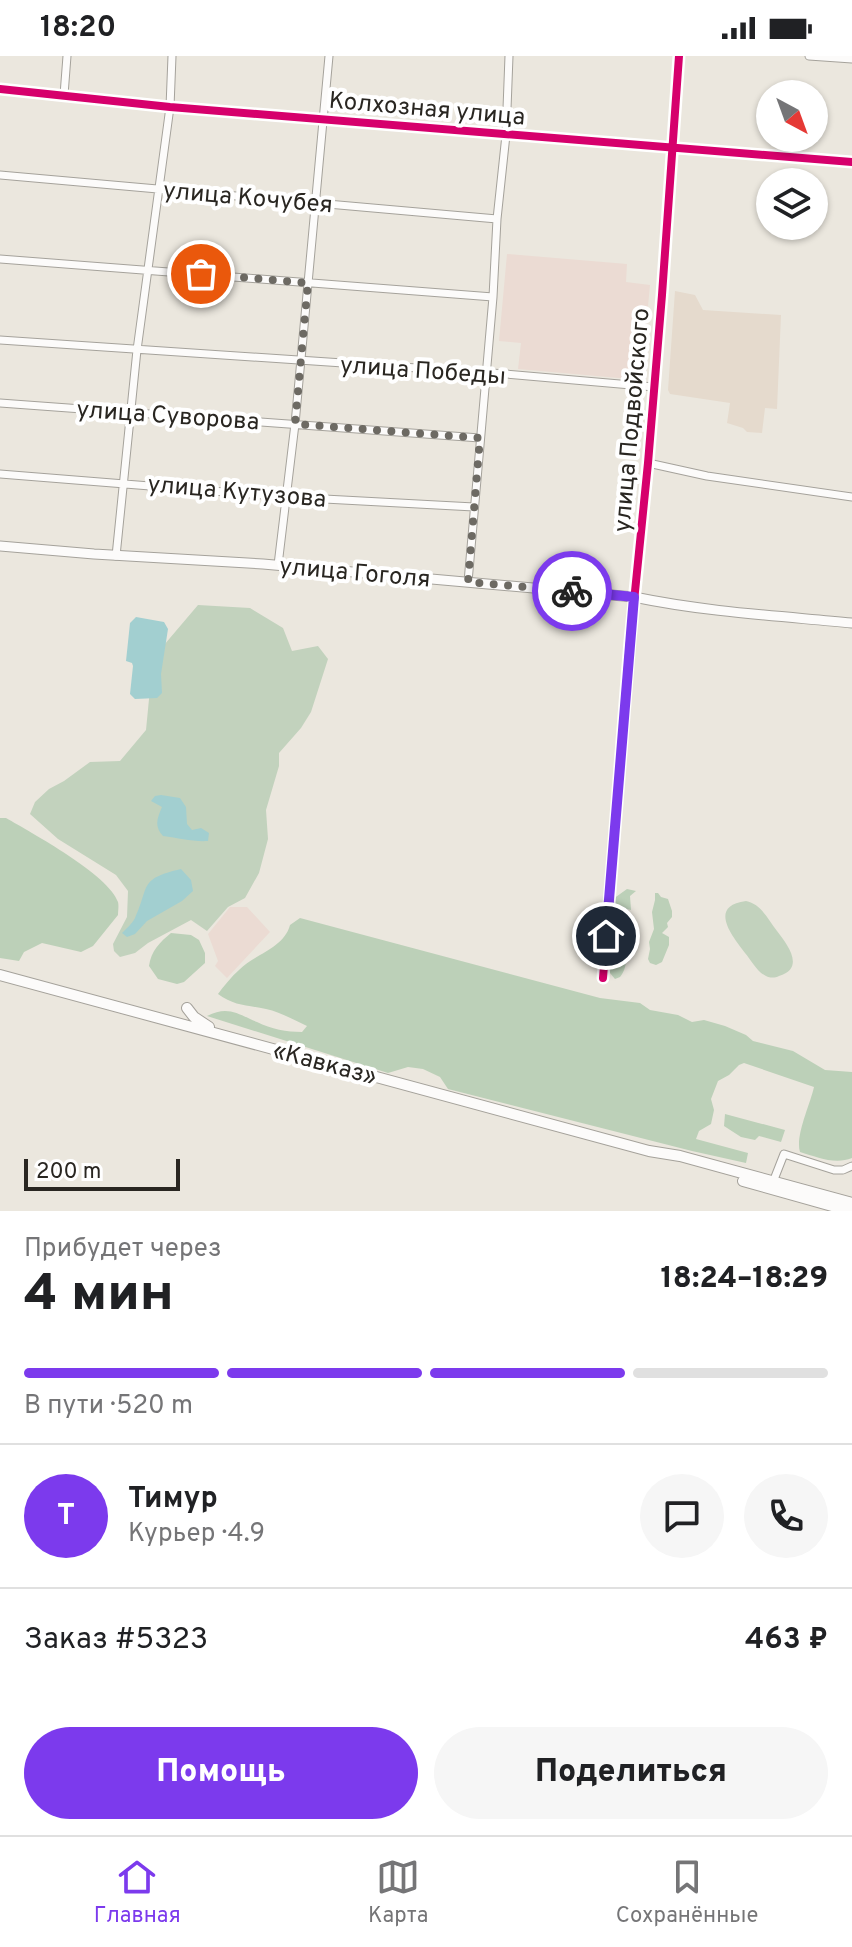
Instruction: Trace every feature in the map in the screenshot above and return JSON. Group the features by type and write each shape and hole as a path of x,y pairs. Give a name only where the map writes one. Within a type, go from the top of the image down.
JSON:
{"highway":[{"name":"«Кавказ»","path":"0,975 649,1151 850,1211"},
{"path":"187,1008 194,1017 221,1034"},
{"name":"«Кавказ»","path":"649,1151 680,1156 852,1203"}],"main road":[{"name":"улица Гоголя","path":"0,546 278,565 634,597 852,623"}],"street":[{"path":"64,95 67,56"},
{"path":"116,556 137,350 170,107 172,56"},
{"path":"278,565 295,424 329,56"},
{"path":"468,582 506,135 509,56"},
{"name":"улица Подвойского","path":"603,978 648,463 679,56"},
{"path":"809,56 852,59"},
{"name":"Колхозная улица","path":"0,89 170,107 852,162"},
{"name":"улица Кочубея","path":"0,175 497,219"},
{"path":"0,259 493,297"},
{"name":"улица Победы","path":"0,340 654,387"},
{"name":"улица Суворова","path":"0,403 480,438"},
{"path":"648,463 707,476 852,497"},
{"name":"улица Кутузова","path":"0,474 287,497 474,507"},
{"path":"773,1182 784,1154 834,1170 852,1167"}],"shaded area":[{"path":"507,254 627,264 626,282 650,285 641,380 518,369 521,343 499,341"},
{"path":"675,291 695,295 703,310 781,315 777,409 765,408 762,433 747,432 727,423 730,403 670,394"},
{"path":"230,907 247,907 270,932 227,978 215,966 218,961 208,934"}],"green space":[{"path":"198,605 250,608 283,628 292,651 318,646 328,659 311,712 279,753 279,766 266,810 268,839 259,873 245,898 228,907 207,931 191,920 135,953 120,957 114,951 113,944 127,917 128,891 116,875 58,839 30,814 35,802 49,789 90,762 120,761 146,730 153,658"},
{"path":"0,818 6,818 68,856 112,891 118,902 118,915 93,946 81,952 42,943 24,952 19,961 0,958"},
{"path":"627,889 636,891 630,896 631,910 627,909 626,963 620,977 615,979 610,973 611,909 613,899"},
{"path":"655,893 668,899 672,911 668,927 662,933 669,937 669,945 662,962 656,965 648,959 654,929 652,912"},
{"path":"746,901 764,913 789,949 793,962 787,972 774,977 763,974 730,931 725,915 728,909"},
{"path":"300,918 600,998 640,1003 650,1010 678,1015 692,1022 704,1020 746,1035 753,1041 793,1051 825,1070 852,1072 852,1158 833,1160 800,1152 801,1129 814,1087 744,1063 718,1081 711,1099 714,1110 711,1124 699,1131 696,1139 748,1153 746,1163 448,1089 440,1077 423,1069 408,1067 388,1073 207,1016 221,1011 233,1012 273,1028 302,1032 307,1026 287,1016 235,1003 218,994 239,970 275,945 290,925"},
{"path":"171,933 191,935 199,940 205,953 205,963 184,982 177,984 158,979 149,966 157,947"},
{"path":"725,1114 785,1130 781,1142 759,1136 755,1140 741,1137 724,1126"}],"water":[{"path":"136,617 164,622 168,629 161,674 162,693 157,698 135,699 130,694 133,666 126,661 130,623"},
{"path":"161,795 180,798 186,807 187,824 192,830 201,828 209,833 208,841 163,836 157,822 162,807 151,801"},
{"path":"181,869 191,880 193,891 147,921 135,934 127,937 122,933 135,918 152,880"}],"cycle path":[{"path":"603,978 662,295 679,56"},
{"path":"0,89 170,107 852,162"}],"way so far":[{"path":"201,274 308,283 295,424 480,438 468,582 572,591"}],"route":[{"path":"572,591 634,597 606,936"}]}
